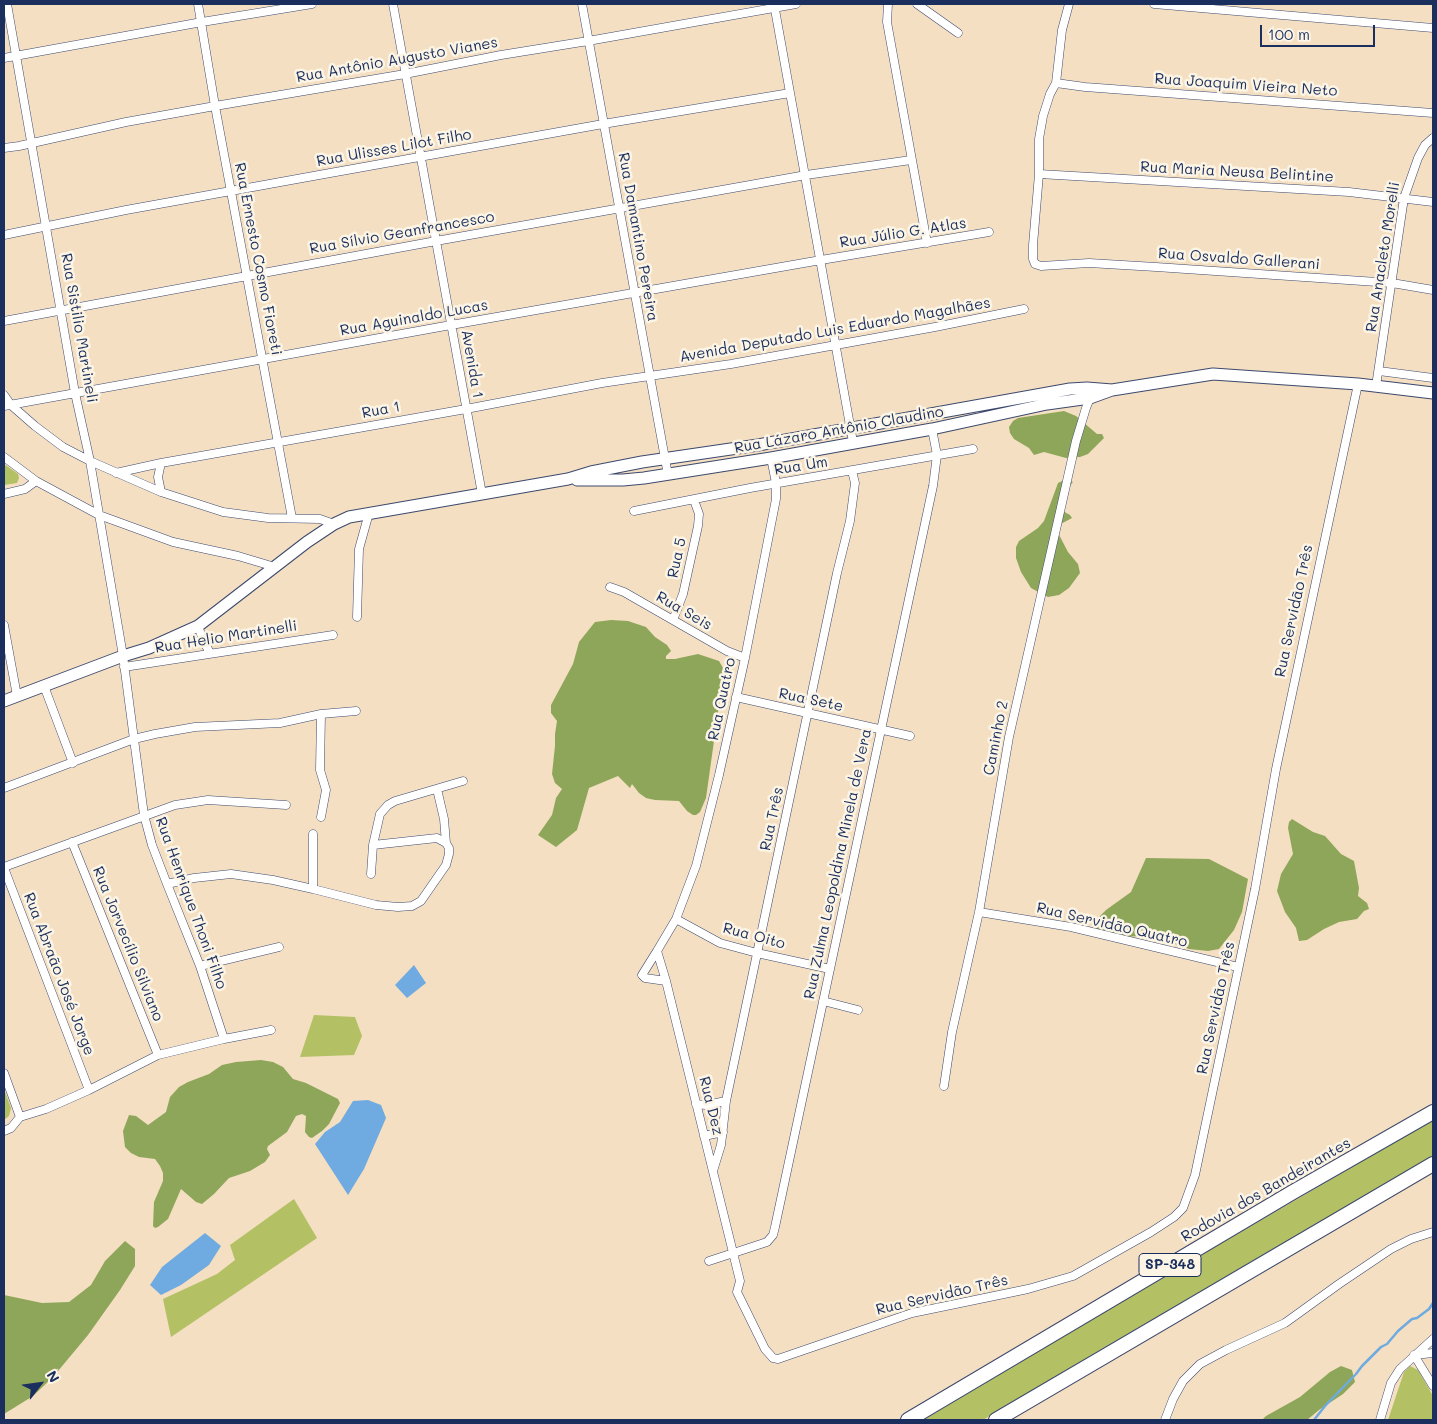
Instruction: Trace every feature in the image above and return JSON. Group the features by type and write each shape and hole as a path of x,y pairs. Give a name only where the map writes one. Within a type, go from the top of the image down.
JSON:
{"highway":[{"name":"Rodovia dos Bandeirantes","path":"908,1420 1293,1192 1433,1112"},
{"name":"SP-348","path":"996,1420 1433,1164"}],"main road":[{"name":"Rua Lázaro Antônio Claudino","path":"568,479 623,480 668,475 932,428 1047,404 1090,398 1112,390 1213,374 1358,384 1433,393"},
{"name":"Rua Lázaro Antônio Claudino","path":"4,701 44,686 123,662 198,626 334,524 348,517 568,479 600,470 642,462 758,445 1070,389 1112,390"}],"street":[{"name":"Rua Sistilio Martineli","path":"7,4 75,393 90,461 123,662"},
{"name":"Rua Ernesto Cosmo Fioreti","path":"198,4 215,106 292,518"},
{"path":"4,58 312,4"},
{"name":"Avenida 1","path":"393,4 482,494"},
{"name":"Rua Damantino Pereira","path":"582,4 668,475"},
{"name":"Rua Antônio Augusto Vianes","path":"4,148 126,122 406,74 775,5 796,4"},
{"path":"888,4 888,22 927,243"},
{"path":"917,4 958,32"},
{"path":"1039,174 1038,157 1043,116 1050,94 1056,83 1062,30 1069,4"},
{"path":"1154,4 1433,28"},
{"name":"Rua Júlio G. Atlas","path":"775,5 854,442"},
{"name":"Rua Joaquim Vieira Neto","path":"1056,83 1085,88 1433,113"},
{"name":"Rua Ulisses Lilot Filho","path":"4,235 126,210 604,124 790,93"},
{"name":"Rua Anacleto Morelli","path":"1376,386 1404,198 1418,158 1425,145 1433,138"},
{"name":"Rua Sílvio Geanfrancesco","path":"4,321 806,175 911,160"},
{"name":"Rua Maria Neusa Belintine","path":"1039,174 1349,192 1433,202"},
{"name":"Rua Osvaldo Gallerani","path":"1039,174 1033,259 1035,264 1041,266 1089,263 1392,283 1433,290"},
{"name":"Rua Júlio G. Atlas","path":"821,260 989,232"},
{"name":"Rua Aguinaldo Lucas","path":"8,406 821,260"},
{"name":"Avenida Deputado Luis Eduardo Magalhães","path":"650,376 730,364 1024,309"},
{"path":"1379,371 1433,378"},
{"name":"Rua 1","path":"116,473 161,463 602,383 650,376"},
{"name":"Rua Servidão Três","path":"778,1359 912,1313 1028,1289 1073,1276 1107,1258 1174,1217 1183,1208 1195,1174 1262,858 1265,829 1289,705 1358,384"},
{"path":"4,395 8,406 63,447 116,473 161,492 223,512 268,518 320,519 334,524"},
{"name":"Caminho 2","path":"944,1086 952,1032 979,912 1009,738 1076,441 1090,398"},
{"name":"Rua Zulma Leopoldina Minela de Vera","path":"709,1261 768,1242 773,1235 931,496 937,455 932,428"},
{"name":"Rua Um","path":"634,511 973,449"},
{"path":"4,457 36,481 99,515 173,542 238,556 275,567"},
{"name":"Rua Quatro","path":"656,951 676,919 696,866 705,834 745,658 774,512 776,484 771,458"},
{"path":"161,463 158,477 161,492"},
{"name":"Rua Três","path":"713,1171 721,1145 726,1101 850,521 855,483 852,471"},
{"path":"4,494 25,489 36,481"},
{"name":"Rua 5","path":"673,620 683,594 698,526 699,514 694,500"},
{"path":"357,617 359,549 369,513"},
{"name":"Rua Seis","path":"610,587 624,592 727,651 745,658"},
{"path":"4,625 17,696"},
{"path":"198,626 210,653"},
{"name":"Rua Helio Martinelli","path":"123,662 210,653 333,635"},
{"name":"Rua Henrique Thoni Filho","path":"123,662 144,815 152,845 200,966 224,1039"},
{"path":"44,686 73,763"},
{"name":"Rua Sete","path":"736,698 910,736"},
{"path":"4,788 134,739 195,727 280,723 322,714 356,711"},
{"path":"321,817 326,790 320,770 322,714"},
{"path":"371,874 373,845 380,814 388,805 395,801 463,781"},
{"path":"167,884 194,878 231,874 273,880 376,905 412,906 421,901 446,865 449,854 437,789"},
{"path":"4,868 144,815 176,805 208,800 286,805"},
{"path":"313,834 313,889"},
{"path":"373,845 437,838 446,844"},
{"name":"Rua Jorvecílio Silviano","path":"72,842 158,1055"},
{"name":"Rua Abraão José Jorge","path":"4,868 89,1090"},
{"name":"Rua Servidão Quatro","path":"979,912 1071,928 1238,967"},
{"name":"Rua Oito","path":"676,919 720,943 830,969"},
{"path":"200,966 279,947"},
{"path":"656,951 642,975 645,978 666,981"},
{"name":"Rua Dez","path":"656,951 666,981 740,1281 737,1292 765,1349 773,1358 778,1359"},
{"path":"823,1001 858,1010"},
{"path":"4,1131 11,1128 20,1116 46,1109 89,1090 158,1055 271,1030"},
{"path":"4,1073 20,1116"},
{"path":"696,1104 706,1105 726,1101"},
{"path":"704,1136 723,1132"},
{"path":"1166,1420 1173,1400 1184,1381 1200,1364 1285,1323 1392,1249 1411,1238 1433,1232"},
{"path":"1380,1420 1391,1383 1400,1369 1433,1340"},
{"path":"1414,1355 1433,1352"},
{"path":"1414,1355 1433,1386"}],"green space":[{"path":"1064,411 1076,416 1097,434 1102,434 1104,438 1088,454 1080,457 1066,458 1044,452 1034,455 1029,448 1014,439 1010,433 1009,427 1018,418"},
{"path":"4,464 18,474 17,483 4,485"},
{"path":"1064,480 1073,482 1059,500 1057,506 1072,518 1057,526 1056,529 1068,552 1078,564 1080,573 1069,588 1059,595 1048,597 1031,588 1021,572 1016,558 1016,547 1019,541 1038,528 1044,521 1058,483"},
{"path":"611,620 628,621 646,627 655,637 667,645 671,651 666,656 666,659 698,654 719,661 726,673 721,691 706,798 700,812 693,815 679,801 646,798 632,784 630,788 618,776 589,788 577,830 556,847 538,835 552,815 556,798 562,789 555,783 552,774 557,721 551,713 551,705 573,664 579,642 595,622"},
{"path":"1292,819 1313,832 1325,836 1341,854 1354,861 1359,888 1358,896 1367,903 1369,909 1364,911 1357,919 1339,922 1307,940 1299,941 1296,928 1285,912 1277,891 1281,874 1293,854 1288,828 1289,822"},
{"path":"1146,858 1209,859 1248,879 1242,912 1234,930 1219,949 1208,951 1189,949 1177,945 1158,934 1156,939 1152,941 1141,936 1121,937 1100,933 1092,924 1106,910 1131,892"},
{"path":"314,1015 355,1017 362,1036 354,1055 300,1057"},
{"path":"261,1060 273,1062 283,1067 293,1079 306,1083 338,1099 340,1103 329,1124 312,1138 305,1132 306,1116 302,1114 296,1116 287,1132 268,1146 267,1149 270,1155 265,1162 250,1171 229,1178 202,1204 196,1202 181,1189 168,1219 155,1228 153,1226 154,1202 163,1181 163,1173 155,1159 139,1157 125,1147 123,1131 129,1115 136,1116 148,1125 166,1112 170,1097 179,1087 209,1074 222,1065"},
{"path":"4,1089 11,1108 9,1116 4,1120"},
{"path":"1433,1120 1433,1156 983,1420 923,1420 1174,1271"},
{"path":"294,1199 317,1238 171,1337 163,1299 217,1274 235,1260 230,1245"},
{"path":"125,1241 135,1249 135,1266 120,1290 88,1335 53,1377 33,1396 4,1414 4,1295 42,1303 69,1302 91,1285 105,1261"},
{"path":"1341,1366 1352,1370 1355,1382 1343,1394 1307,1420 1262,1420 1300,1397 1330,1372"},
{"path":"1410,1366 1418,1370 1433,1396 1433,1420 1388,1420 1404,1372"}],"water":[{"path":"414,965 426,983 407,998 395,985"},
{"path":"368,1100 381,1105 386,1118 364,1169 348,1195 315,1144 325,1132 340,1122 353,1101"},
{"path":"205,1233 221,1246 209,1265 181,1285 161,1295 150,1285 162,1267"}],"waterway":[{"path":"1314,1420 1381,1347 1387,1344 1412,1319 1417,1318 1429,1309 1433,1303"}]}
